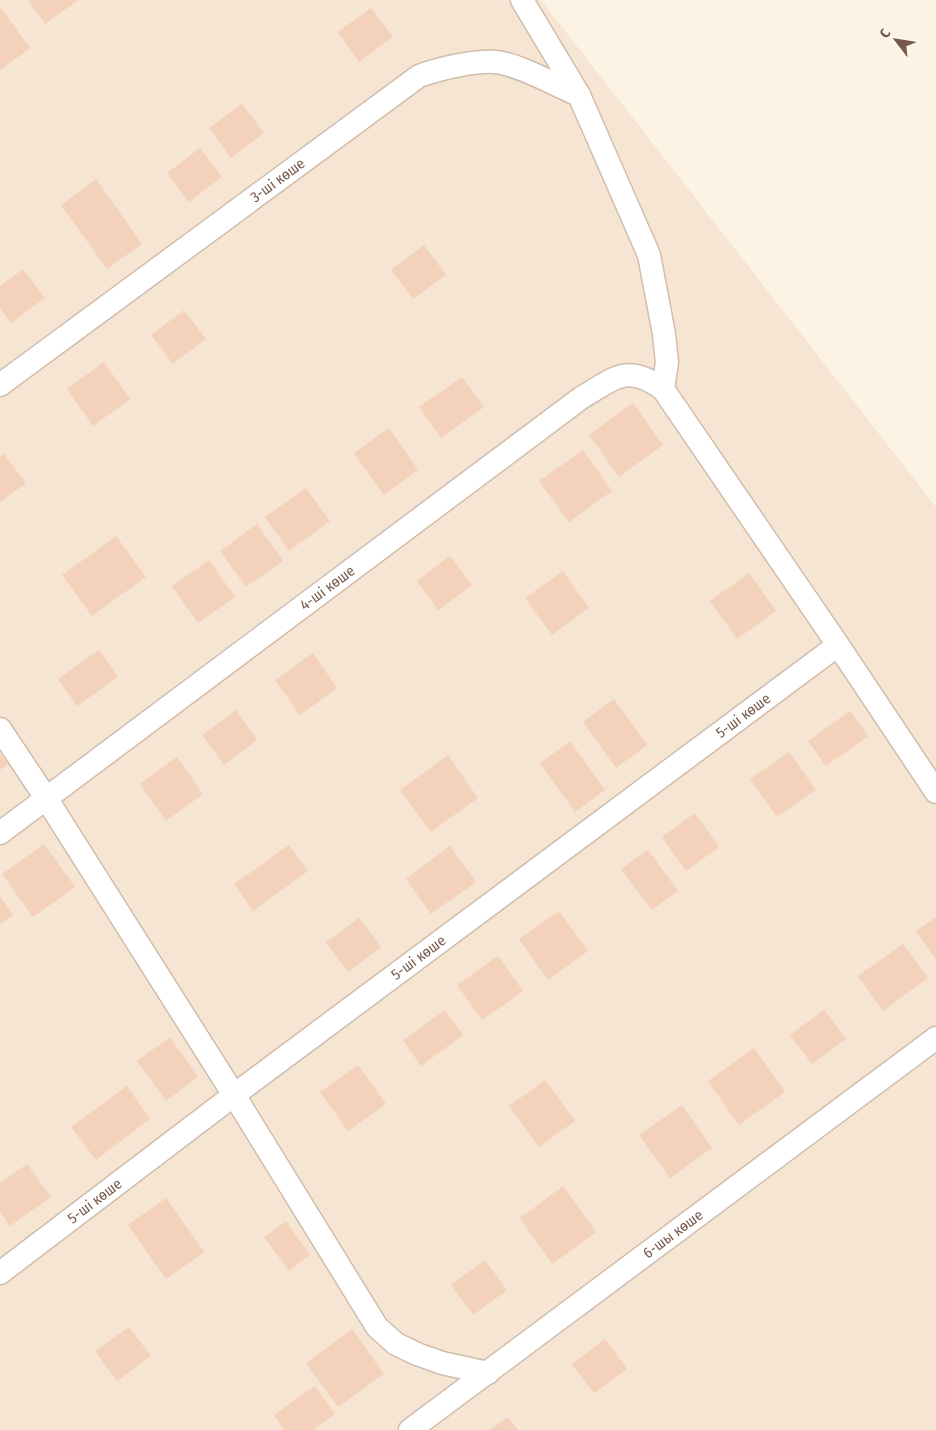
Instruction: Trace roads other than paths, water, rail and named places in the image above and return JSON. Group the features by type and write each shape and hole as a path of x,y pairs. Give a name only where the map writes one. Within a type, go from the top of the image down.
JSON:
{"street":[{"path":"522,0 579,95 649,255 664,334 667,362 663,390 838,645 936,792"},
{"name":"3-ші көше","path":"0,385 419,76 438,69 495,62 512,66 579,95"},
{"name":"4-ші көше","path":"0,833 581,398 623,375 637,375 649,379 663,390"},
{"name":"5-ші көше","path":"0,1273 234,1095 838,645"},
{"path":"0,729 46,798 234,1095 377,1327 396,1344 417,1354 442,1363 488,1373"},
{"name":"6-шы көше","path":"410,1430 936,1038"}]}
